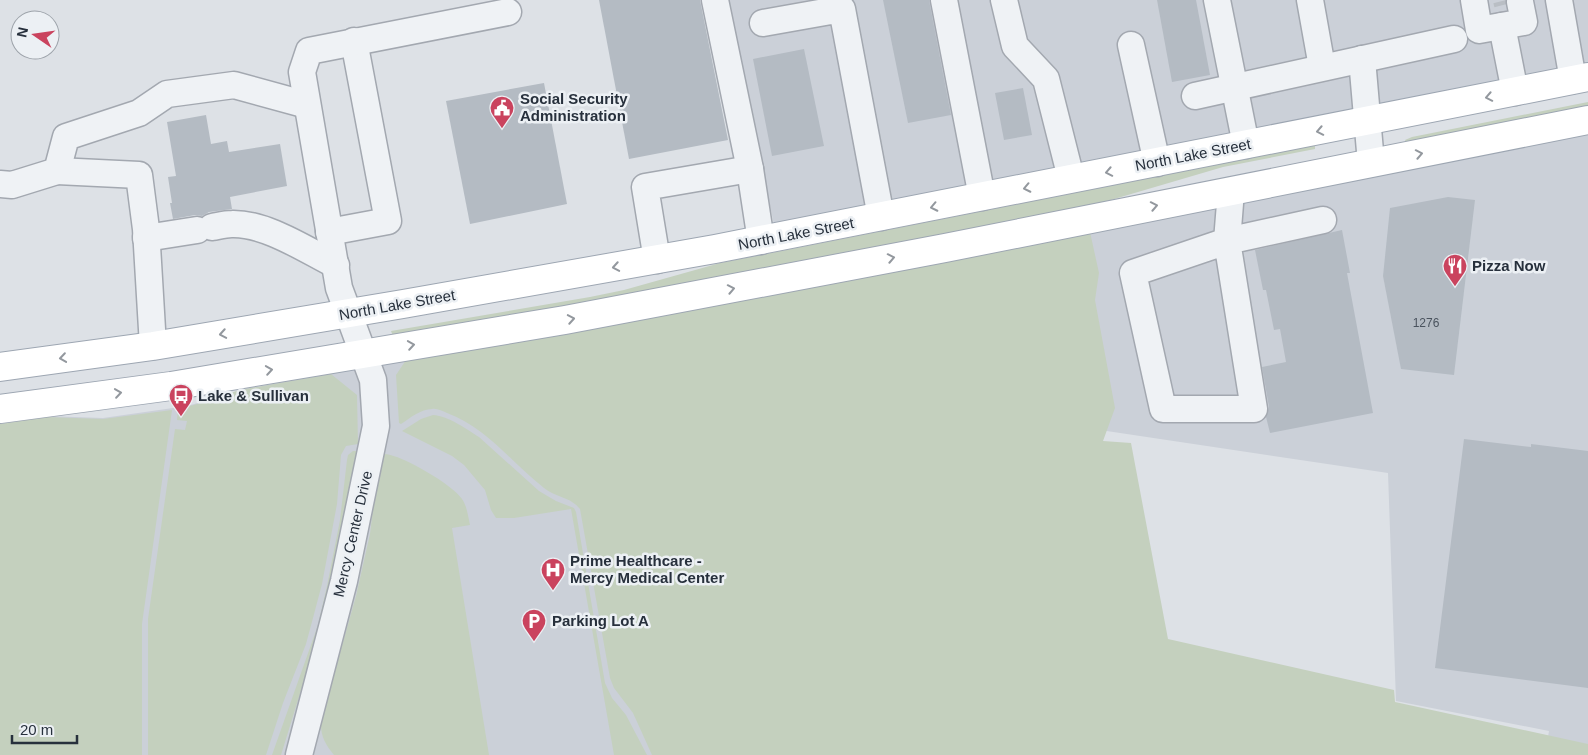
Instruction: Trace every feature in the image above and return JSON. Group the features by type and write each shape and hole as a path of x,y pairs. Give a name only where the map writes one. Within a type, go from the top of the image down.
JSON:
{"main road":[{"name":"North Lake Street","path":"0,366 153,346 657,260 1580,79"},
{"path":"0,409 171,386 565,320 1588,120"}],"street":[{"path":"715,0 750,169 761,241"},
{"path":"944,0 982,197"},
{"path":"1004,0 1014,46 1046,79 1072,178"},
{"path":"1217,0 1236,86 1246,145"},
{"path":"1310,0 1322,67"},
{"path":"1474,0 1480,30 1510,14 1515,92"},
{"path":"1559,0 1580,79"},
{"path":"763,23 842,8 882,217"},
{"path":"329,232 388,221 354,41 508,12"},
{"path":"1195,96 1454,39"},
{"name":"Mercy Center Drive","path":"299,755 344,581 376,426 373,380 339,288 302,72 309,51 354,41"},
{"path":"1131,45 1156,163"},
{"path":"1362,59 1371,163"},
{"path":"57,171 66,137 139,113 167,94 234,85 308,105"},
{"path":"657,260 645,187 750,169"},
{"path":"0,184 12,184 57,171 139,175 146,238 153,346"},
{"path":"1231,191 1227,241 1254,409 1163,409 1133,273 1227,241 1323,220"},
{"path":"146,238 232,224 256,227 278,235 336,265"}],"shaded area":[{"path":"728,0 1588,0 1588,65 774,225"},
{"name":"Prime Healthcare - Mercy Medical Center","path":"1588,134 1588,755 1545,755 1549,731 1396,701 1388,473 1080,427 1134,755 0,755 0,423 46,416 103,418 187,406 237,392 324,373 726,304"}],"green space":[{"path":"1588,102 1588,108 1406,143 1405,140 1412,137"},
{"path":"1315,145 1315,149 1223,167 1087,207 695,283 393,336 391,331 590,297 624,290 720,263"},
{"path":"1090,232 1099,273 1095,300 1115,408 1103,441 1131,443 1168,639 1394,690 1395,702 1588,744 1588,755 652,755 633,713 614,688 610,678 580,509 568,499 544,488 486,436 461,419 438,409 428,409 401,424 399,423 396,375 406,360"},
{"path":"331,374 357,395 358,444 346,446 341,455 337,504 322,584 306,644 283,703 266,755 148,755 148,619 175,429 185,430 187,421 177,420 178,409 209,401 239,390"},
{"path":"172,410 142,624 142,755 0,755 0,424 46,417 103,419"},
{"path":"433,415 451,420 479,437 539,491 556,501 574,508 605,683 612,698 626,715 647,755 614,755 571,509 514,518 496,518 491,510 485,490 464,465 452,456 402,431 421,419"},
{"path":"353,451 357,451 336,564 315,645 281,755 272,755 318,625 340,520 348,455"},
{"path":"385,454 403,459 449,486 462,499 466,508 470,525 452,528 489,755 334,755 324,739 321,730 321,720 356,596 370,534 379,459"}],"building":[{"path":"599,0 700,0 728,140 629,159"},
{"path":"883,0 929,0 951,115 908,123"},
{"path":"1157,0 1196,0 1210,75 1172,82"},
{"path":"804,49 824,146 772,156 753,59"},
{"name":"Social Security Administration","path":"544,83 567,204 470,224 446,101"},
{"path":"1023,88 1032,135 1004,140 995,93"},
{"path":"206,115 211,144 227,141 229,152 280,144 287,186 230,197 232,209 209,212 202,216 195,215 173,219 168,177 176,176 167,122"},
{"path":"1448,197 1475,200 1454,375 1401,369 1383,276 1390,208"},
{"path":"1342,230 1350,273 1347,273 1373,413 1270,433 1266,417 1269,407 1262,367 1286,362 1280,329 1274,330 1255,250"},
{"path":"1464,439 1531,447 1531,444 1588,451 1588,688 1435,668"}],"tunnel":[{"path":"1506,0 1507,4"}],"place":[{"name":"Social Security Administration","path":"502,129"},
{"name":"Pizza Now","path":"1455,287"},
{"name":"Lake & Sullivan","path":"181,417"},
{"name":"Prime Healthcare - Mercy Medical Center","path":"553,591"},
{"name":"Parking Lot A","path":"534,642"}]}
